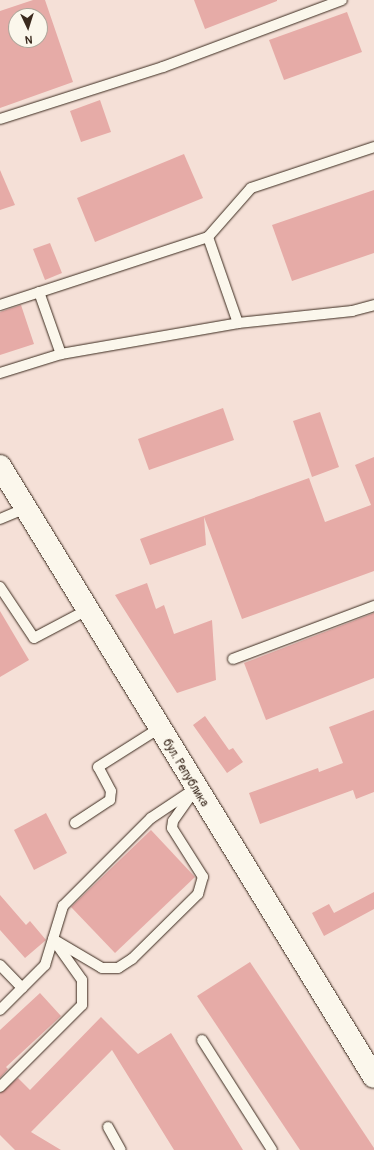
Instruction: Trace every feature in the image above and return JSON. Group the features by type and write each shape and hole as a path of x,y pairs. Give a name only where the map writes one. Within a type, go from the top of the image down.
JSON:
{"street":[{"name":"бул. Република","path":"0,466 158,729 374,1077"}],"lane":[{"path":"0,119 163,67 342,0"},
{"path":"0,305 208,237 251,188 374,147"},
{"path":"208,237 238,323"},
{"path":"39,292 61,354"},
{"path":"0,373 61,354 238,323 352,311 374,305"},
{"path":"0,518 26,508"},
{"path":"0,587 34,638 87,610"},
{"path":"233,659 374,606"},
{"path":"75,823 110,800 111,791 98,767 158,729"},
{"path":"0,1010 45,965 63,906 151,818 195,789"},
{"path":"53,939 102,968 118,968 132,959 198,894 203,877 172,828 173,821 195,789"},
{"path":"0,1087 82,1005 85,988 82,980 53,939"},
{"path":"0,965 22,988"},
{"path":"202,1040 272,1150"},
{"path":"108,1127 121,1150"}],"shaded area":[{"path":"0,0 374,0 374,1150 0,1150"}],"building":[{"path":"33,0 45,0 48,8 9,8"},
{"path":"194,0 277,0 277,1 205,29"},
{"path":"8,8 8,48 48,48 48,9 73,82 0,108 0,11"},
{"path":"347,12 362,52 284,80 269,40"},
{"path":"100,100 111,132 81,142 70,111"},
{"path":"184,154 203,198 95,242 77,198"},
{"path":"0,170 15,205 0,210"},
{"path":"374,190 374,253 292,281 272,225"},
{"path":"50,243 62,273 45,280 33,249"},
{"path":"21,305 34,344 0,355 0,312"},
{"path":"223,408 234,440 149,470 138,439"},
{"path":"320,412 339,467 312,477 293,421"},
{"path":"374,457 374,571 242,619 204,517 206,545 150,565 140,539 309,478 325,522 371,505 355,465"},
{"path":"147,583 156,609 164,605 174,634 212,620 216,680 177,693 115,595"},
{"path":"0,611 29,660 0,677"},
{"path":"374,613 374,678 266,720 244,663"},
{"path":"374,710 374,792 356,799 353,790 260,824 249,793 318,768 319,772 343,763 329,727"},
{"path":"205,716 229,750 233,748 243,762 227,773 193,725"},
{"path":"46,813 67,853 34,870 14,830"},
{"path":"151,830 195,877 115,953 71,907"},
{"path":"374,892 374,909 324,936 312,913 329,904 334,913"},
{"path":"0,895 26,925 30,921 46,940 25,958 0,930"},
{"path":"250,962 374,1150 300,1150 197,996"},
{"path":"40,993 61,1016 6,1067 8,1069 0,1078 0,1030"},
{"path":"101,1017 138,1054 171,1033 243,1150 174,1150 112,1050 31,1132 61,1150 15,1150 0,1135 0,1093 18,1078 30,1090"}]}
